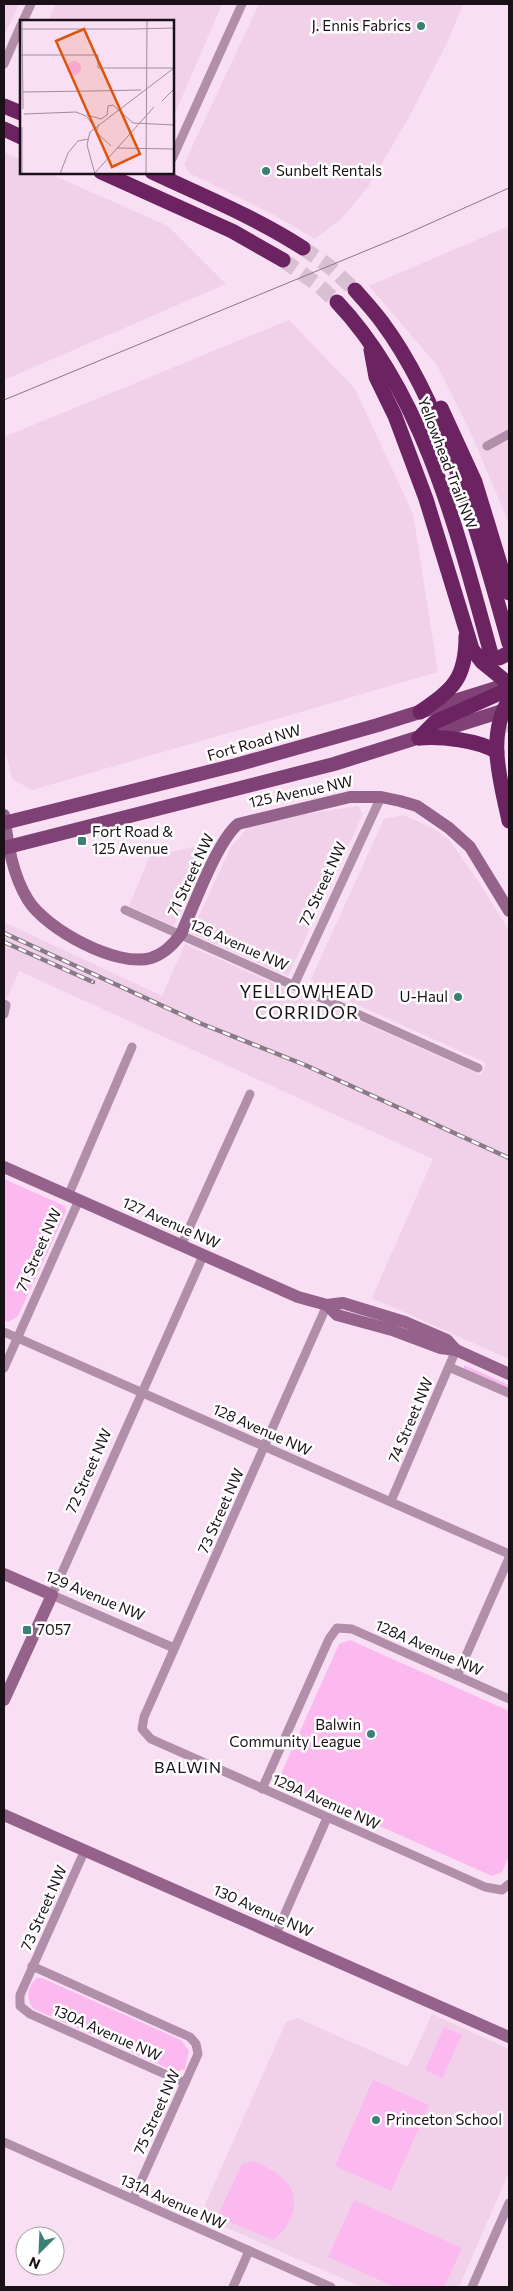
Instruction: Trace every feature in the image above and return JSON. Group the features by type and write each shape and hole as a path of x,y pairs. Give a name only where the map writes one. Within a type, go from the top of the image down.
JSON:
{"highway":[{"path":"4,106 20,114"},
{"path":"4,129 20,137"},
{"path":"105,174 232,232 284,260"},
{"path":"161,174 242,213 303,248"},
{"name":"Yellowhead Trail NW","path":"355,290 382,322 405,359 427,401 452,458 479,540 509,643"},
{"name":"Yellowhead Trail NW","path":"337,302 370,341 396,383 432,466 470,579 484,655"},
{"path":"382,322 414,361 433,389 474,482 509,593"},
{"path":"370,341 376,377 396,416 426,499 466,627 508,695 497,730 496,752 509,822"},
{"path":"420,712 446,693 460,675 464,662 466,627"},
{"path":"484,655 499,658 509,653"},
{"path":"476,693 488,692 508,695"},
{"path":"419,738 435,722 461,709 508,695"},
{"path":"496,752 501,742 509,733"},
{"path":"419,738 431,737 479,744 496,752"}],"main road":[{"name":"Fort Road NW","path":"4,820 236,765 420,712 476,693"},
{"path":"6,847 318,768 419,738"}],"street":[{"path":"23,20 31,4"},
{"path":"174,154 242,4"},
{"path":"4,64 20,27"},
{"path":"487,446 509,434"},
{"name":"125 Avenue NW","path":"232,830 247,820 361,796 381,797 418,806 449,828 470,847 509,911"},
{"name":"72 Street NW","path":"294,985 381,797"},
{"path":"4,820 6,847 16,876 28,901 42,916 69,935 112,955 140,959 149,958 166,951 181,934"},
{"name":"71 Street NW","path":"181,934 222,844 232,830"},
{"name":"126 Avenue NW","path":"125,910 478,1068"},
{"name":"71 Street NW","path":"4,1368 132,1047"},
{"path":"181,1246 250,1094"},
{"name":"127 Avenue NW","path":"4,1167 298,1297 327,1305 343,1303 405,1322 446,1340 456,1350 509,1374"},
{"name":"72 Street NW","path":"4,1700 203,1256"},
{"name":"73 Street NW","path":"142,1729 144,1717 174,1648 327,1305"},
{"name":"128 Avenue NW","path":"4,1332 509,1554"},
{"name":"74 Street NW","path":"391,1501 456,1350"},
{"path":"449,1367 509,1393"},
{"path":"457,1676 509,1558"},
{"name":"129 Avenue NW","path":"4,1574 174,1648"},
{"name":"128A Avenue NW","path":"262,1789 329,1639 336,1628 352,1629 509,1699"},
{"name":"129A Avenue NW","path":"142,1729 151,1739 485,1887 506,1887"},
{"name":"130 Avenue NW","path":"4,1815 509,2037"},
{"path":"276,1934 327,1818"},
{"name":"73 Street NW","path":"20,2006 20,1995 32,1966 85,1850"},
{"name":"130A Avenue NW","path":"32,1966 190,2037"},
{"name":"130A Avenue NW","path":"20,2006 30,2014 185,2083"},
{"name":"75 Street NW","path":"132,2199 198,2054 196,2044 190,2037"},
{"name":"131A Avenue NW","path":"4,2142 331,2287"},
{"path":"472,2287 509,2203"},
{"path":"233,2287 249,2251"}],"shaded area":[{"path":"4,4 19,4 4,36"},
{"path":"56,4 222,4 174,116 174,20 48,20"},
{"path":"259,4 463,4 448,41 409,117 368,187 342,218 315,239 276,216 189,173 184,164"},
{"path":"4,152 20,160 20,174 50,174 168,226 226,284 4,380"},
{"path":"509,226 509,523 470,431 437,365 369,286"},
{"path":"289,320 355,389 413,514 438,672 32,790 12,779 4,745 4,437"},
{"path":"358,806 363,814 288,976 191,933 231,847 249,826 293,816"},
{"path":"403,815 433,828 449,840 509,930 509,1359 372,1298 433,1159 19,971 7,998 4,996 4,922 162,996 185,944 481,1075 486,1063 320,988 311,979 384,819"},
{"path":"208,844 174,926 129,906 150,856"},
{"path":"4,1179 65,1206 66,1212 18,1316 8,1322 4,1320"},
{"path":"464,1365 509,1385 509,1389 464,1369"},
{"path":"350,1640 509,1711 509,1856 502,1872 492,1876 285,1784 281,1774 339,1644"},
{"path":"37,1978 42,1978 181,2040 189,2051 185,2069 176,2072 34,2009 29,2001 28,1993 31,1985"},
{"name":"Princeton School","path":"432,2014 509,2049 509,2172 459,2287 362,2287 200,2216 286,2022 297,2018 408,2067"},
{"path":"444,2027 462,2035 442,2078 425,2070"},
{"path":"373,2080 429,2105 391,2191 335,2166"},
{"path":"254,2161 279,2175 294,2195 292,2215 284,2229 273,2240 221,2218 219,2213 242,2164"},
{"path":"354,2200 462,2248 444,2287 395,2287 328,2257"}],"tunnel":[{"path":"303,248 330,267 355,290"},
{"path":"283,260 317,284 337,302"},
{"path":"503,704 509,732"}],"tram line":[{"path":"4,400 404,235 509,188"}],"railway":[{"path":"4,933 202,1024 305,1065 509,1158"},
{"path":"4,942 93,982"}],"place":[{"name":"J. Ennis Fabrics","path":"421,26"},
{"name":"Sunbelt Rentals","path":"266,171"},
{"name":"Fort Road & 125 Avenue","path":"82,841"},
{"name":"U-Haul","path":"458,997"},
{"name":"7057","path":"27,1630"},
{"name":"Balwin Community League","path":"371,1734"},
{"name":"Princeton School","path":"376,2120"}],"district":[{"name":"YELLOWHEAD CORRIDOR","path":"307,1002"},
{"name":"BALWIN","path":"188,1767"}]}
